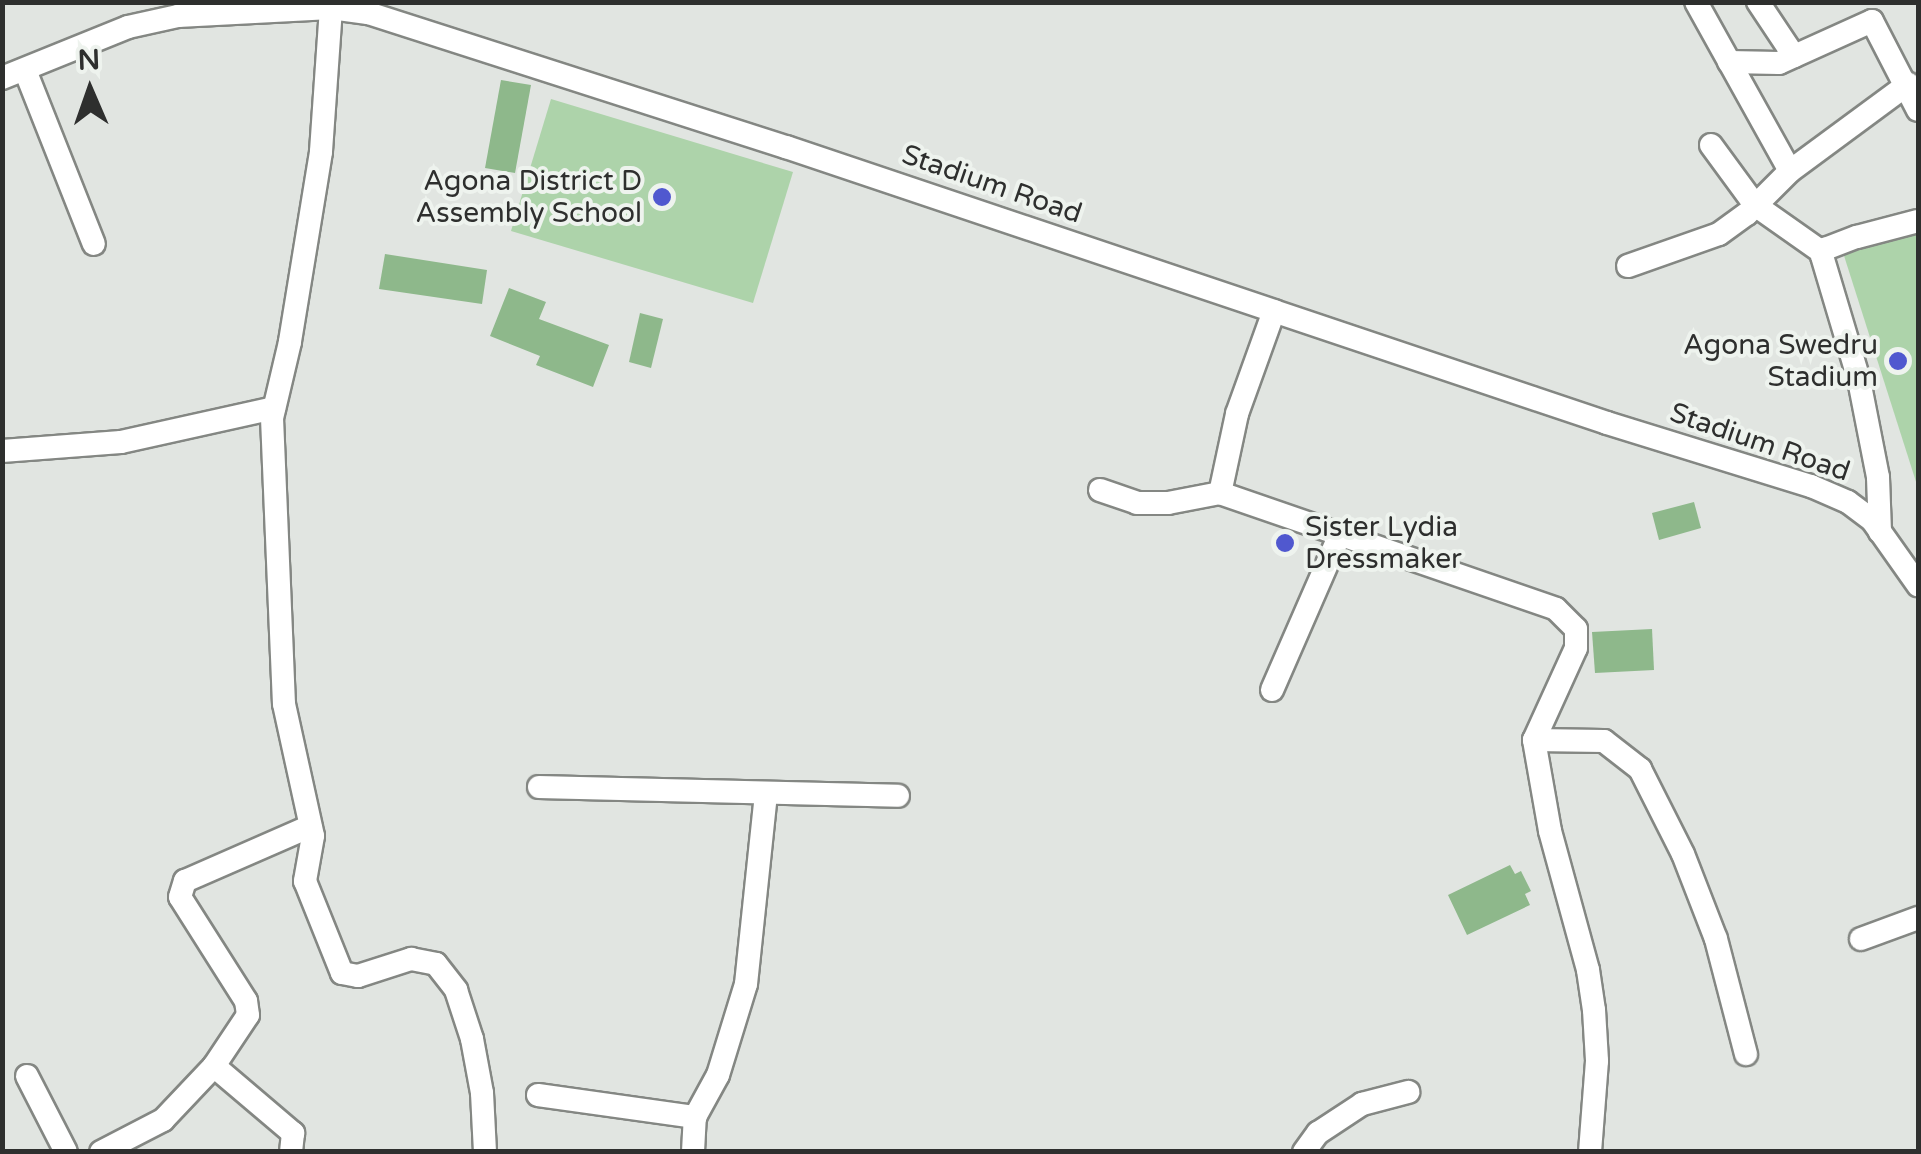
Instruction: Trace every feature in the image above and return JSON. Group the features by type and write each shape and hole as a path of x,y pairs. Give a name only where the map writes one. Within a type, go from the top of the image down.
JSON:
{"street":[{"path":"1696,2 1790,170"},
{"path":"1758,2 1787,59"},
{"name":"Stadium Road","path":"14,74 128,27 178,16 266,6 364,8 786,146 1607,424 1810,486 1862,511 1918,586"},
{"path":"332,8 321,152 290,342 274,408 284,704 311,826 307,895 342,973 358,976 411,959 436,964 456,990 472,1038 482,1094 485,1152"},
{"path":"1750,102 1787,59 1866,12 1908,84 1918,110"},
{"path":"1729,62 1787,59"},
{"path":"14,74 94,244"},
{"path":"1628,266 1719,234 1790,170 1908,84"},
{"path":"1711,145 1755,205 1823,252 1878,477 1880,532"},
{"path":"1823,252 1857,237 1918,221"},
{"path":"1220,493 1237,414 1274,310"},
{"path":"2,452 121,442 274,408"},
{"path":"1100,490 1136,503 1168,503 1220,493 1568,617 1576,629 1576,648 1534,740 1550,831 1588,970 1594,1010 1598,1061 1590,1152"},
{"path":"1272,690 1340,534"},
{"path":"1534,740 1604,741 1640,769 1683,854 1716,940 1746,1054"},
{"path":"540,788 898,796"},
{"path":"693,1152 695,1117 723,1060 746,984 766,796"},
{"path":"101,1152 156,1126 214,1066 244,1024 247,1007 184,904 180,888 192,876 311,826"},
{"path":"1861,940 1918,918"},
{"path":"214,1066 293,1133 291,1152"},
{"path":"26,1076 66,1152"},
{"path":"1304,1152 1318,1134 1362,1104 1408,1092"},
{"path":"538,1095 695,1117"}],"green space":[{"path":"551,99 793,172 753,303 511,231"},
{"name":"Agona Swedru Stadium","path":"1918,220 1918,488 1839,240"}],"building":[{"path":"501,80 531,85 515,173 485,168"},
{"path":"385,254 487,270 482,304 379,289"},
{"path":"509,288 546,302 539,319 609,345 593,387 536,365 540,356 490,336"},
{"path":"640,313 663,319 651,368 629,362"},
{"path":"1694,502 1701,528 1659,540 1652,513"},
{"path":"1652,629 1654,670 1595,673 1592,632"},
{"path":"1510,865 1515,874 1521,871 1531,891 1525,894 1530,905 1467,935 1448,895"}],"place":[{"name":"Agona District D Assembly School","path":"662,197"},
{"name":"Agona Swedru Stadium","path":"1898,361"},
{"name":"Sister Lydia Dressmaker","path":"1285,543"}]}
